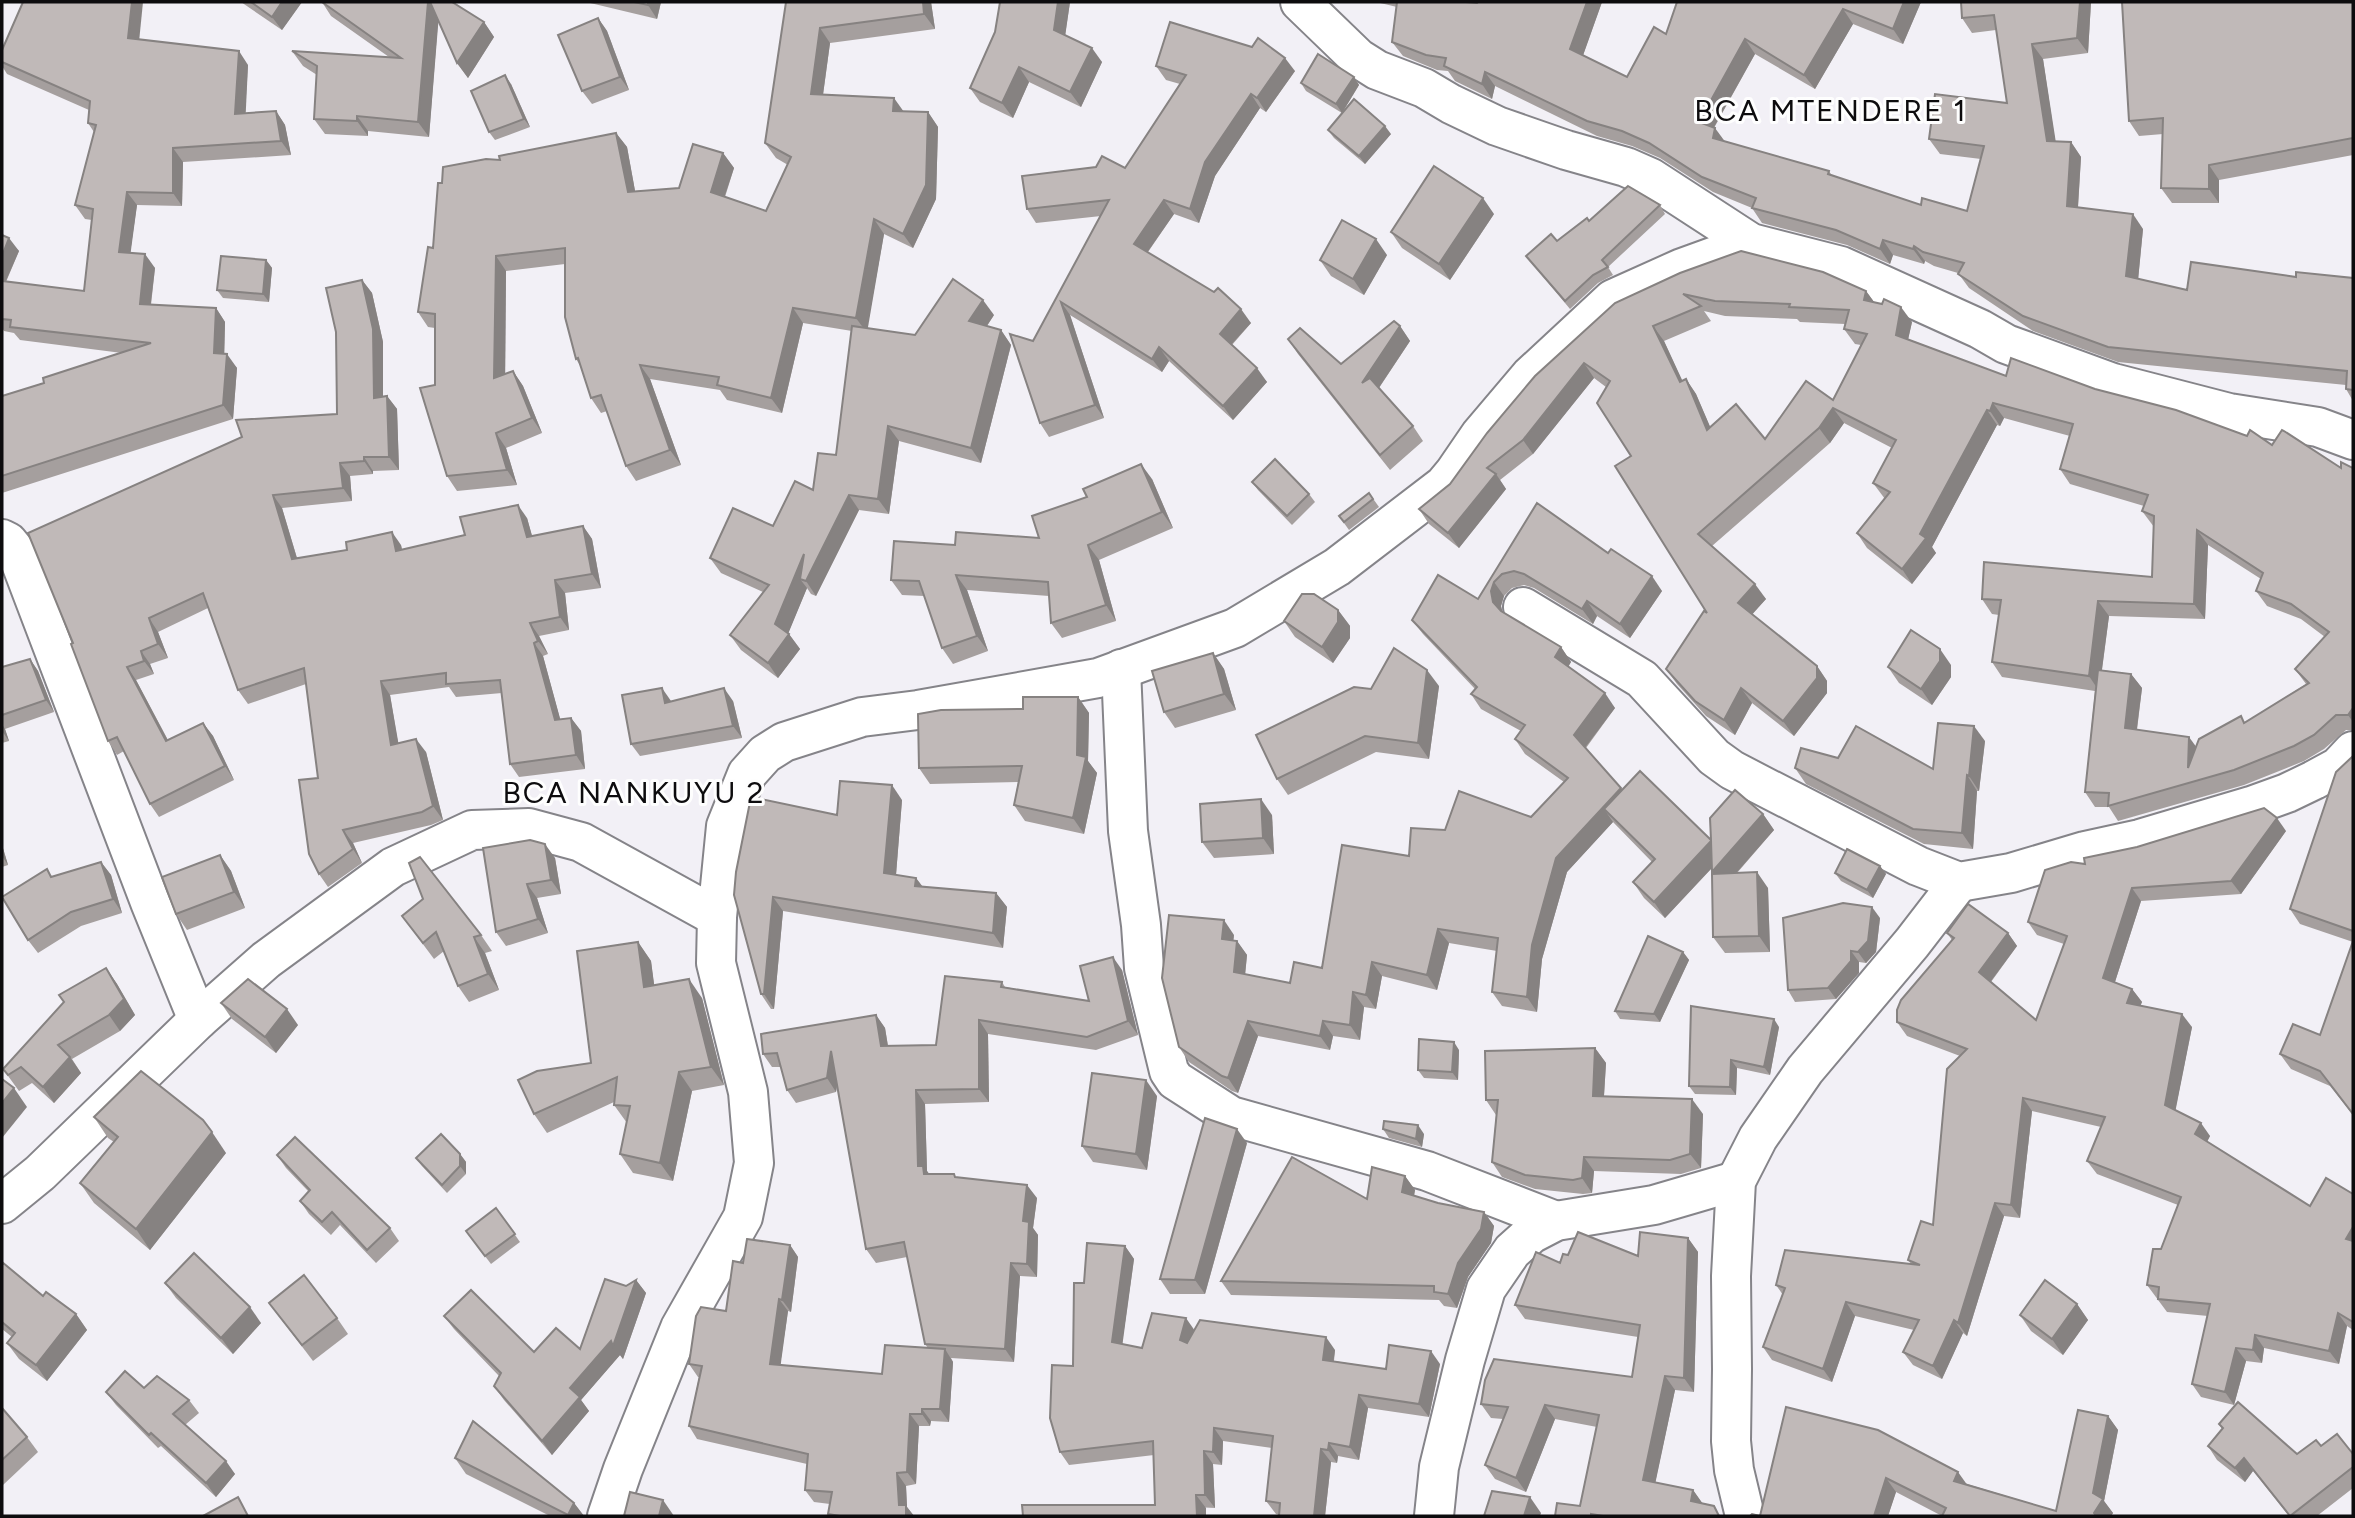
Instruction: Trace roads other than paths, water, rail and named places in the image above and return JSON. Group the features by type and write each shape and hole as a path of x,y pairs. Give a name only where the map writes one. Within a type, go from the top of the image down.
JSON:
{"street":[{"path":"1300,2 1358,58 1377,70 1424,88 1497,126 1626,167 1651,178 1751,243 1841,266 1980,329 2006,344 2113,383 2228,413 2318,427 2353,440"},
{"path":"607,1516 623,1468 680,1328 743,1217 754,1163 748,1092 716,963 717,917 726,826 747,774 765,754 784,742 862,717 918,710 1098,678 1234,628 1337,567 1444,485 1480,435 1530,376 1614,299 1682,268 1751,243"},
{"path":"2,539 17,553 150,902 198,1020"},
{"path":"1523,607 1642,679 1714,757 1732,770 1918,866 1959,882 2011,873 2251,806 2314,780 2338,767 2353,751"},
{"path":"1121,670 1128,831 1144,968 1169,1071 1175,1080 1231,1116 1427,1171 1556,1222"},
{"path":"2,1204 40,1173 198,1020 266,960 393,867 472,830 529,828 581,842 717,917"},
{"path":"1745,1516 1734,1470 1731,1441 1731,1276 1736,1181 1758,1138 1805,1070 1912,943 1959,882"},
{"path":"1434,1516 1439,1467 1465,1360 1486,1289 1512,1251 1531,1234 1556,1222 1654,1205 1736,1181"}],"district":[{"name":"BCA MTENDERE 1","path":"1831,110"},
{"name":"BCA NANKUYU 2","path":"634,792"}]}
